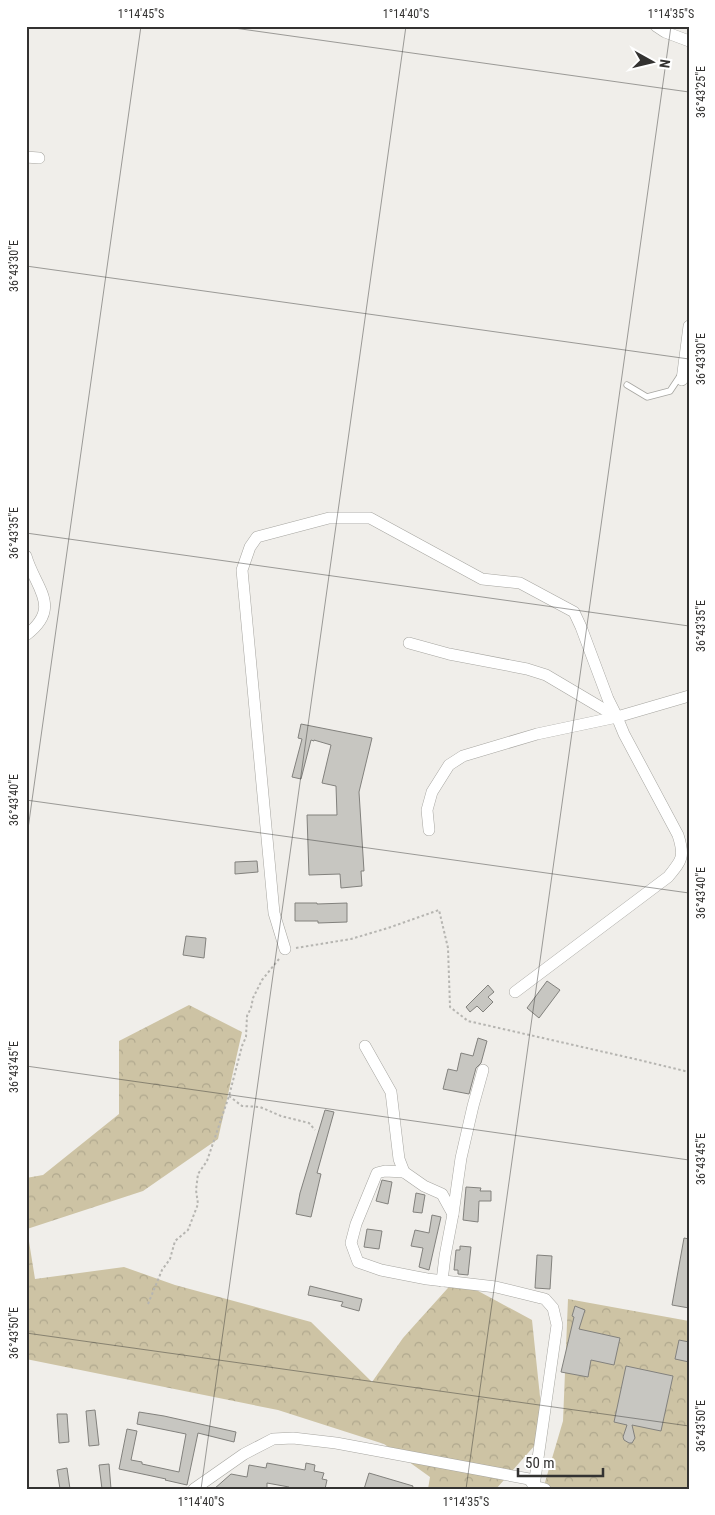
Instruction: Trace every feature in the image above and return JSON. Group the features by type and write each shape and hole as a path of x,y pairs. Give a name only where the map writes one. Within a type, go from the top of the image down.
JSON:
{"street":[{"path":"656,26 665,32 689,41"},
{"path":"26,158 39,158"},
{"path":"682,376 689,326"},
{"path":"285,949 274,913 242,570 250,547 257,537 329,518 370,518 482,579 520,582 574,612 608,699 618,717 624,734 678,835 682,850 680,863 668,877 515,992"},
{"path":"26,556 44,599 43,618 38,626 26,634"},
{"path":"409,643 449,654 527,669 546,675 618,717"},
{"path":"429,830 428,810 432,792 449,765 463,756 537,734 618,717 689,696"},
{"path":"365,1046 391,1092 399,1159 404,1172"},
{"path":"442,1281 454,1214 461,1158 483,1070"},
{"path":"454,1214 442,1194 424,1186 404,1172 385,1171 376,1173 356,1224 351,1243 358,1262 381,1270 427,1279 504,1289 545,1299 552,1308 557,1324 540,1487"},
{"path":"194,1489 251,1450 273,1439 293,1438 336,1443 529,1479 540,1487"}],"lane":[{"path":"626,385 647,397 670,391 682,376"}],"path":[{"path":"229,1096 242,1106 260,1107 281,1116 308,1123 314,1130"}],"green space":[{"path":"189,1005 242,1032 218,1139 143,1191 27,1229 35,1279 124,1267 175,1285 311,1322 372,1382 403,1338 456,1279 532,1320 544,1435 496,1489 428,1489 430,1477 384,1444 278,1410 26,1359 26,1178 43,1175 119,1114 119,1041"},
{"path":"568,1299 689,1321 689,1489 543,1489 563,1421"}],"building":[{"path":"301,724 372,738 359,792 364,871 361,871 362,886 341,888 340,874 309,875 307,815 337,815 336,786 322,783 331,745 314,740 311,740 301,779 292,777 302,739 298,738"},
{"path":"257,861 258,872 235,874 235,862"},
{"path":"295,903 347,903 347,922 318,923 318,921 295,921"},
{"path":"186,936 206,938 204,958 183,955"},
{"path":"547,981 560,990 539,1018 527,1008"},
{"path":"488,985 494,992 488,997 493,1002 483,1012 477,1006 470,1012 466,1007"},
{"path":"478,1038 487,1041 481,1063 476,1068 469,1094 443,1089 448,1069 457,1071 461,1053 473,1056"},
{"path":"325,1110 334,1112 317,1173 321,1174 311,1217 296,1214 300,1193"},
{"path":"382,1180 392,1182 388,1204 376,1201"},
{"path":"466,1187 481,1188 480,1191 491,1191 491,1201 479,1201 478,1222 463,1220"},
{"path":"416,1193 425,1195 422,1213 413,1212"},
{"path":"432,1215 441,1217 429,1270 419,1267 423,1248 411,1246 415,1230 429,1233"},
{"path":"367,1229 382,1231 379,1249 364,1247"},
{"path":"684,1238 689,1239 689,1308 672,1305"},
{"path":"460,1246 471,1247 468,1275 458,1274 458,1270 454,1270 456,1250 460,1250"},
{"path":"537,1255 552,1256 550,1289 535,1288"},
{"path":"310,1286 362,1299 359,1311 341,1306 343,1302 308,1295"},
{"path":"575,1306 585,1310 579,1329 620,1338 614,1365 591,1360 588,1377 561,1372"},
{"path":"679,1340 689,1342 689,1362 675,1359"},
{"path":"626,1366 673,1376 661,1431 632,1425 635,1438 632,1443 624,1440 623,1437 627,1425 614,1422"},
{"path":"95,1410 99,1445 89,1446 86,1411"},
{"path":"139,1412 236,1432 234,1442 198,1433 187,1485 119,1469 127,1429 137,1431 131,1460 179,1472 186,1434 137,1424"},
{"path":"57,1414 67,1414 69,1442 59,1443"},
{"path":"267,1463 305,1470 306,1463 315,1465 314,1471 324,1473 322,1479 327,1480 325,1489 289,1489 289,1487 267,1483 267,1488 214,1489 231,1474 247,1477 249,1465 266,1468"},
{"path":"109,1464 111,1489 102,1489 99,1465"},
{"path":"67,1468 70,1489 60,1489 57,1470"},
{"path":"369,1473 413,1486 412,1489 364,1489"}]}
